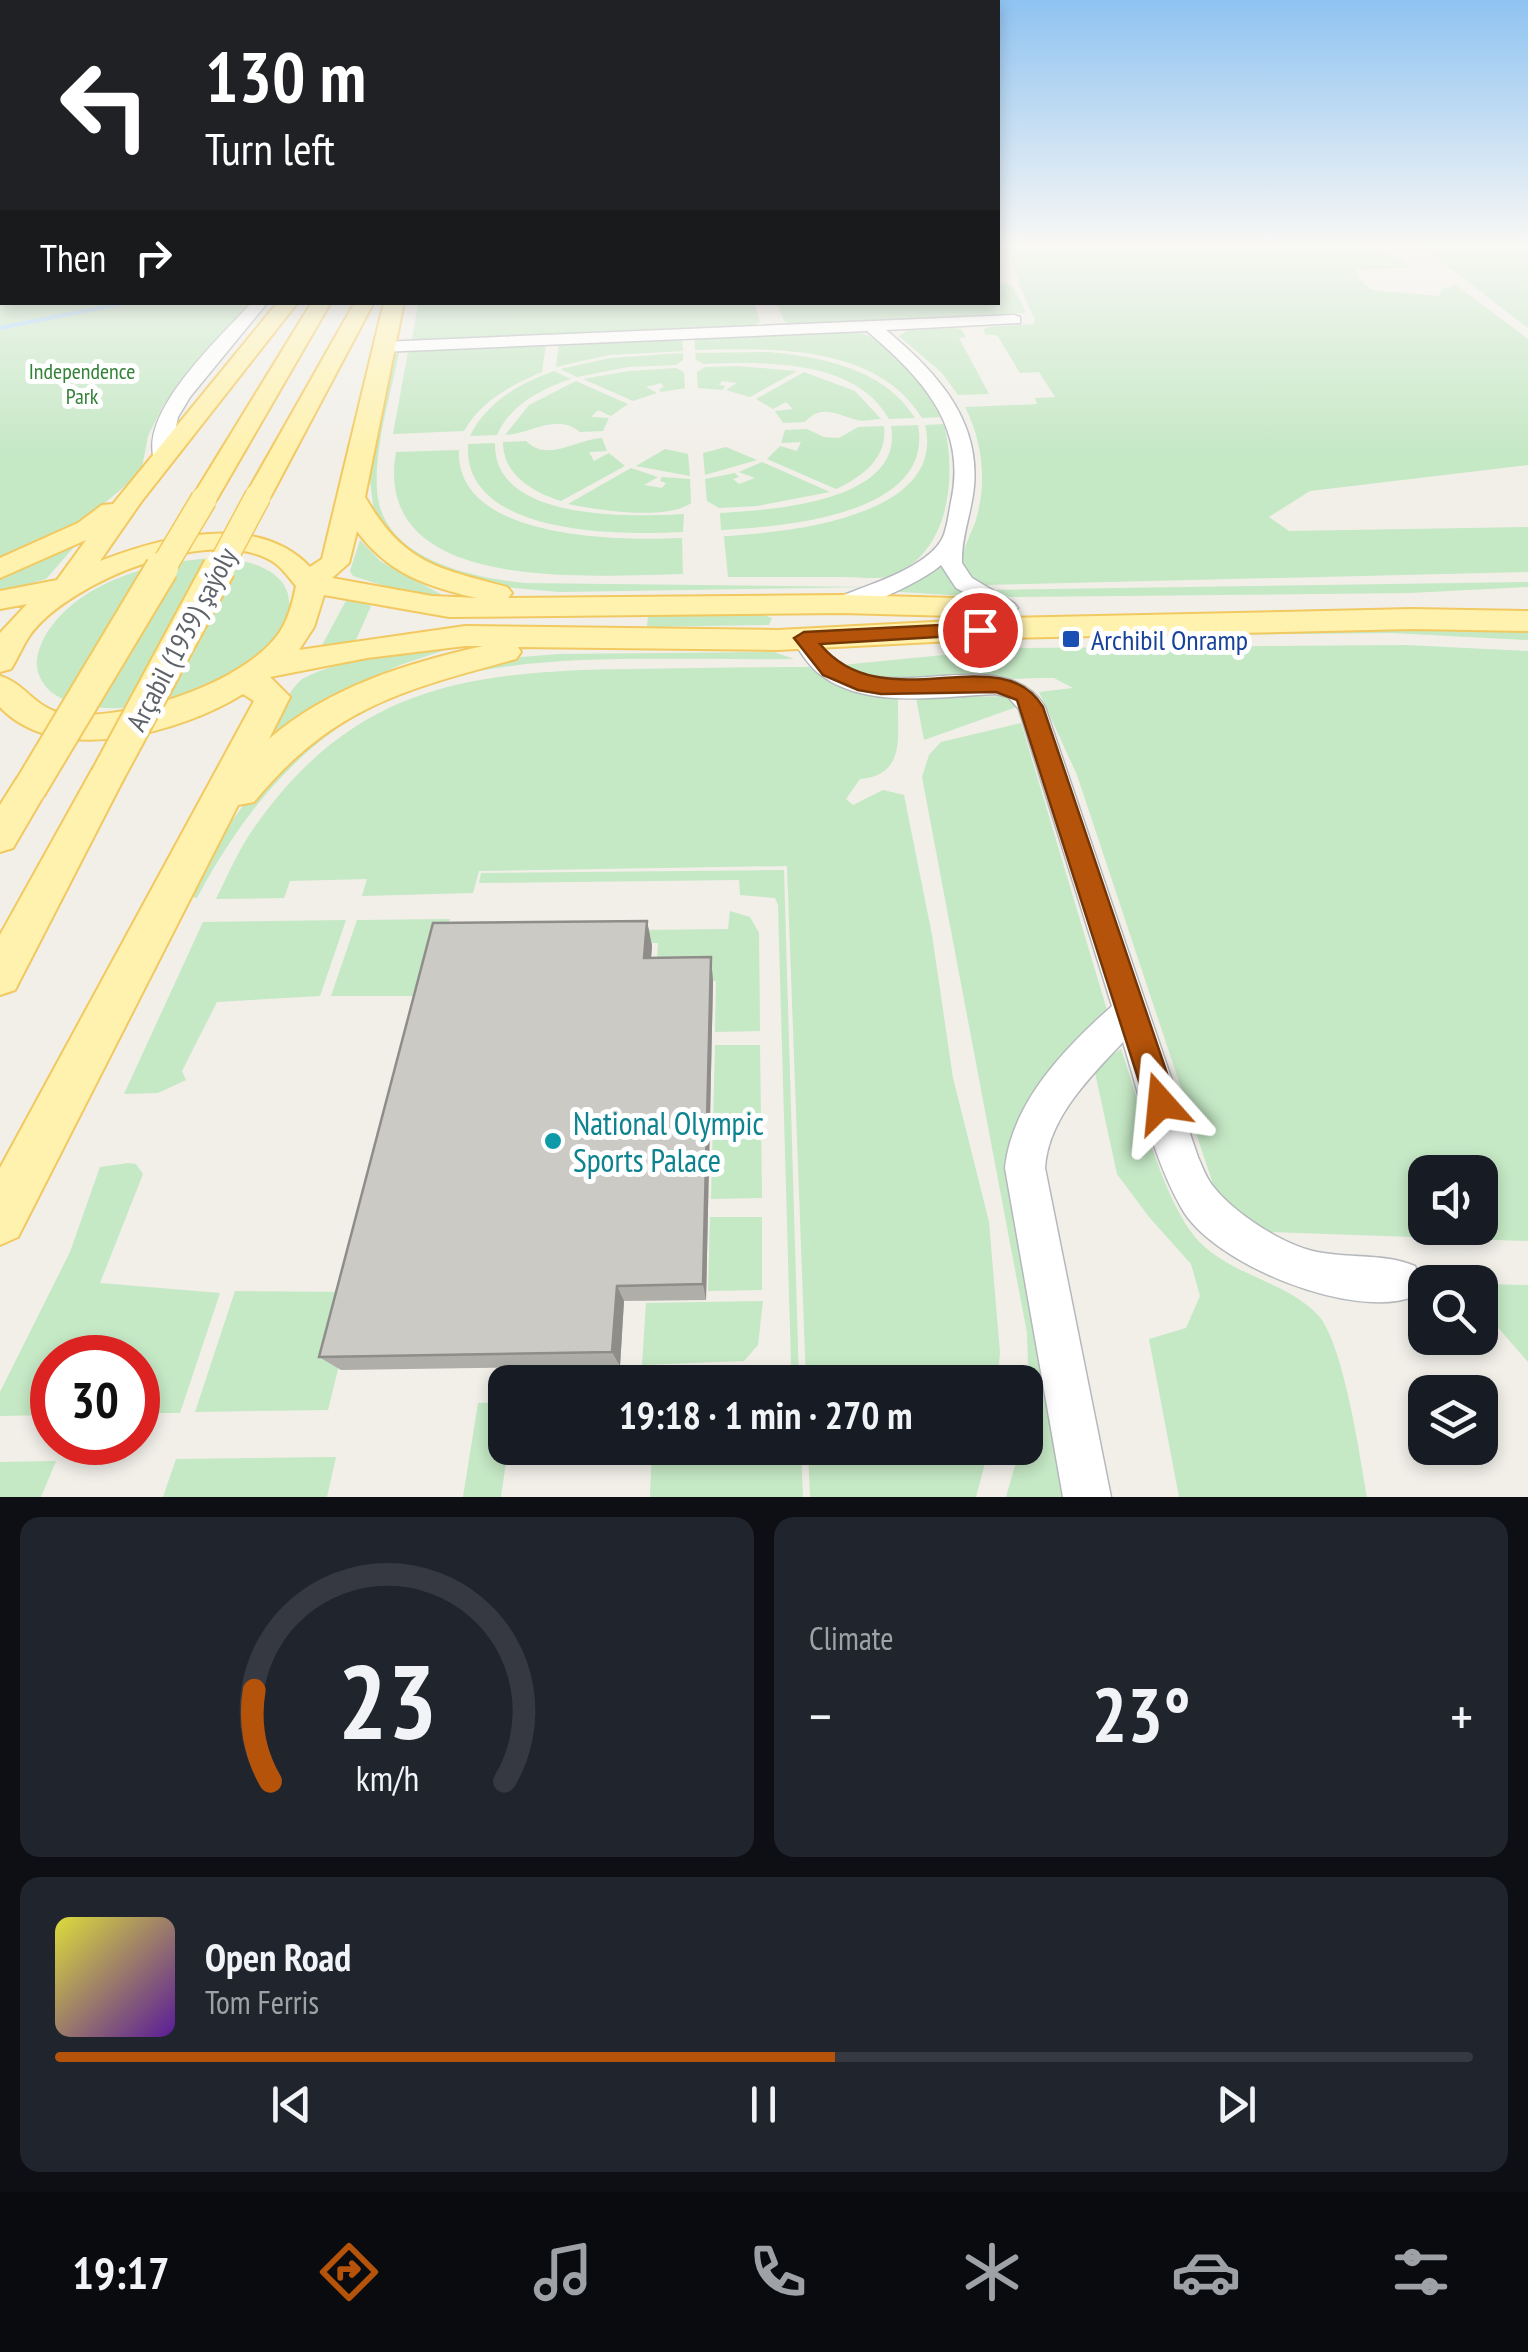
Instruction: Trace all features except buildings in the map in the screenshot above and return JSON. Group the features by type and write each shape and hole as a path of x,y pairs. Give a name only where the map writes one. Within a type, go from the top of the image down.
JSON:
{"main road":[{"path":"0,660 4,646 23,619 66,586 132,496 279,314"},
{"name":"Arçabil (1939) şaýoly","path":"0,837 315,314"},
{"name":"Arçabil (1939) şaýoly","path":"0,976 358,314"},
{"path":"254,674 286,646 301,624 310,583 335,563 353,499 391,314"},
{"path":"0,570 88,529 132,496"},
{"path":"353,499 366,529 399,561 444,582 557,604"},
{"path":"0,600 66,586 136,555 205,543 263,550 285,559 310,583 347,586 397,602 449,608 557,604 1006,608 1403,604 1528,597"},
{"path":"0,687 9,702 28,716 92,727 132,724 173,714 254,674 367,648 465,636 804,638 1049,627 1412,619 1528,621"},
{"path":"199,849 264,762 327,712 364,692 442,665 506,652 657,640"},
{"path":"0,1219 162,910 199,849 273,697 254,674"}],"street":[{"path":"162,458 162,430 176,404 251,314"},
{"path":"381,347 1014,320"},
{"path":"871,326 933,381 961,434 966,479 951,563 955,574 1006,608"},
{"path":"842,604 922,570 952,542"},
{"path":"804,638 830,670 858,683 996,685 1011,687 1024,695 1032,707 1182,1165 1198,1199 1227,1226 1282,1261 1319,1274 1400,1281"},
{"path":"1086,1497 1026,1168 1028,1138 1039,1118 1110,1029 1131,1011"}],"green space":[{"name":"Independence Park","path":"0,314 239,314 164,404 148,436 142,467 125,486 77,526 0,563"},
{"path":"416,314 757,314 760,322 754,325 412,340"},
{"path":"781,314 1008,314 791,324"},
{"path":"1032,314 1494,314 1528,339 1528,465 1310,491 1269,517 1289,531 1528,527 1528,572 983,585 968,572 963,561 980,502 982,474 979,446 965,407 1037,404 1035,398 1055,397 1039,372 1020,373 997,335 986,335 983,330 1033,324"},
{"path":"1509,314 1528,314 1528,328"},
{"path":"961,329 966,337 959,338 989,394 958,395 942,373 899,336 908,330"},
{"path":"854,332 894,352 926,391 941,417 922,418 902,394 878,376 850,363 788,351 695,350 694,338"},
{"path":"682,339 683,351 609,355 556,367 559,344"},
{"path":"546,344 542,372 498,395 464,431 393,434 408,352"},
{"path":"399,352 381,438 377,491 383,514 394,533 432,560 479,576 524,583 869,587 559,592 491,586 409,556 374,513 369,471 393,356"},
{"path":"769,352 851,368 887,388 915,418 889,419 874,399 831,374 779,364 704,364 696,360 695,353"},
{"path":"683,353 683,360 676,365 628,367 577,377 560,369 610,358"},
{"path":"705,367 797,371 750,397 726,390 737,383 722,381 719,385 725,386 723,390 698,388 697,372"},
{"path":"676,368 684,372 685,388 661,392 661,383 646,387 657,393 633,401 583,379 629,371"},
{"path":"554,371 571,379 528,400 510,415 497,435 470,436 494,404"},
{"path":"804,372 855,391 881,419 860,421 823,412 805,422 783,423 775,411 793,409 786,402 773,409 756,399"},
{"path":"576,381 628,404 611,416 598,410 591,417 609,418 603,431 580,432 571,426 553,424 505,435 529,405"},
{"path":"944,424 949,467 944,512 926,550 910,565 879,578 728,577 724,536 820,524 887,500 912,481 925,456 925,425"},
{"path":"918,425 917,456 903,479 879,497 848,511 814,519 721,530 720,513 799,504 856,487 877,472 890,452 891,426"},
{"path":"884,426 882,448 871,465 836,489 767,459 780,446 797,451 801,442 781,443 785,430 807,429 824,437 839,438 858,427"},
{"path":"602,438 607,451 589,452 594,461 609,453 625,466 561,501 522,481 504,454 503,442 526,441 553,450"},
{"path":"495,443 500,469 516,488 540,501 601,514 684,514 683,532 587,530 518,514 491,497 473,475 468,444"},
{"path":"726,447 757,460 705,475 703,453"},
{"path":"665,449 688,454 690,476 636,466"},
{"path":"459,450 465,480 484,503 512,519 584,535 682,538 683,574 547,574 498,568 453,555 418,532 398,499 396,452"},
{"path":"762,462 830,492 757,506 719,508 707,501 705,479 735,473 739,477 733,479 739,484 755,478 739,472"},
{"path":"631,468 658,477 644,485 662,488 666,483 660,481 662,477 690,479 691,503 649,513 568,504"},
{"path":"360,540 380,561 446,597 410,594 353,576 350,571"},
{"path":"74,547 46,579 0,592 0,578"},
{"path":"945,555 965,596 885,591"},
{"path":"218,558 248,562 270,571 283,584 289,599 287,616 278,634 240,670 189,695 132,707 80,705 58,697 46,687 39,676 39,649 58,618 76,602 120,577 145,569"},
{"path":"1528,582 1528,587 1410,593 1009,597 989,590"},
{"path":"348,597 371,606 355,642 321,647"},
{"path":"648,616 772,618 769,625 647,627"},
{"path":"1443,628 1528,632 1528,640 1391,633 1031,637 988,642 985,636"},
{"path":"1406,645 1528,651 1528,1241 1498,1240 1498,1155 1408,1155 1408,1237 1267,1232 1218,1199 1077,775 1039,692 1073,688 1054,678 883,678 842,665 1015,648"},
{"path":"451,648 349,688 270,736 291,692 312,674 374,657"},
{"path":"774,652 794,659 608,659 526,664 450,678 379,704 314,746 253,810 197,898 193,897 217,842 247,800 349,710 496,659 559,654"},
{"path":"809,667 860,693 898,698 898,739 892,762 875,776 860,779 846,799 853,805 883,790 904,795 932,935 953,1078 989,1222 999,1365 805,1365 787,866 479,871 473,893 362,896 367,879 290,881 284,898 216,899 250,834 294,778 334,741 377,714 422,695 469,682 520,674"},
{"path":"1011,696 1022,705 924,740 916,698"},
{"path":"1021,723 1107,1010 1023,1124 1070,1497 1006,1497 1015,1465 1043,1465 1043,1365 1028,1365 1027,1333 922,777 929,755 941,742"},
{"path":"784,870 799,1365 791,1365 775,898 740,895 739,880 479,883 481,873"},
{"path":"730,911 750,917 759,933 760,1031 715,1032 716,981 656,981 658,943 637,943 639,930 728,929"},
{"path":"450,919 431,996 331,996 357,920"},
{"path":"346,920 320,996 217,1002 182,1071 186,1080 158,1093 124,1094 203,922"},
{"path":"715,1045 760,1045 762,1198 711,1199"},
{"path":"1121,1049 1156,1160 1185,1223 1213,1254 1300,1300 1326,1326 1349,1399 1367,1497 1179,1497 1149,1339 1186,1328 1200,1296 1191,1264 1117,1174 1094,1068"},
{"path":"136,1164 143,1174 100,1283 220,1293 180,1413 160,1413 160,1335 30,1335 30,1415 0,1416 0,1392 70,1252 100,1167"},
{"path":"710,1217 762,1217 762,1290 708,1291"},
{"path":"1498,1284 1528,1285 1528,1362 1498,1328"},
{"path":"235,1291 357,1292 328,1410 195,1412"},
{"path":"763,1301 758,1345 744,1361 642,1365 646,1303"},
{"path":"478,1403 488,1403 488,1465 506,1465 501,1497 463,1497"},
{"path":"336,1457 327,1497 163,1497 176,1459"},
{"path":"0,1462 54,1465 41,1497 0,1497"},
{"path":"651,1465 802,1465 803,1497 650,1497"},
{"path":"809,1465 984,1465 976,1497 810,1497"}],"waterway":[{"path":"0,328 70,314"}],"place":[{"name":"Archibil Onramp","path":"1071,639"},
{"name":"National Olympic Sports Palace","path":"553,1141"}],"route":[{"path":"980,630 804,638 830,670 858,683 996,685 1011,687 1024,695 1032,707 1161,1103"}]}
